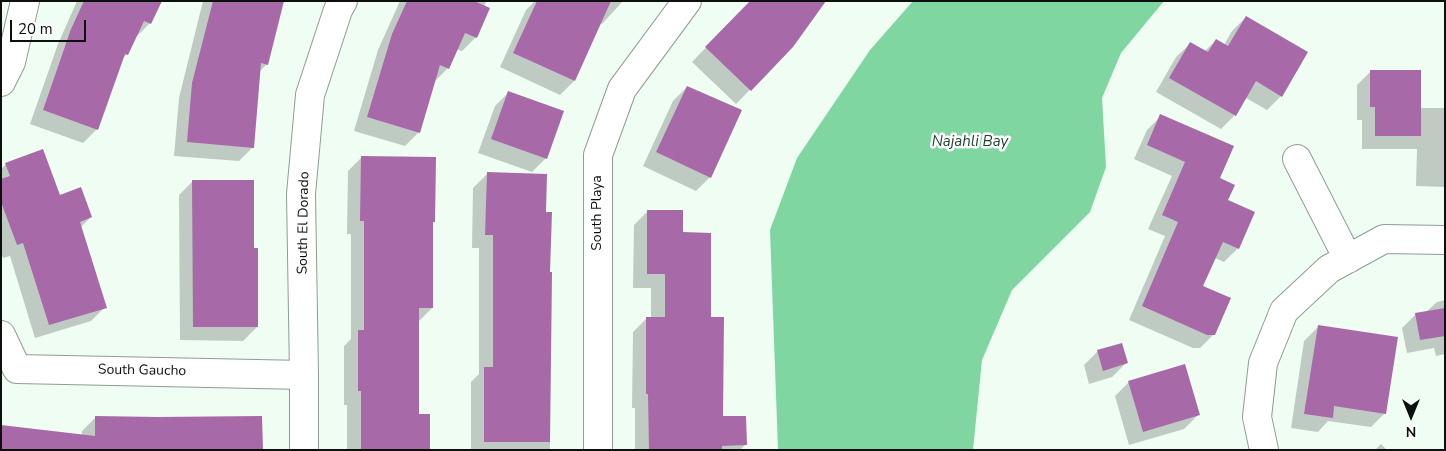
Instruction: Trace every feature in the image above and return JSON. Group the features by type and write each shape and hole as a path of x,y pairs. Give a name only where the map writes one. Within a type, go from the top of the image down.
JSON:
{"street":[{"path":"1,82 11,62 25,1"},
{"name":"South El Dorado","path":"304,450 302,194 310,95 338,10 343,1"},
{"name":"South Playa","path":"598,450 598,155 622,89 687,1"},
{"path":"1297,159 1348,259"},
{"path":"1264,450 1257,417 1263,363 1284,311 1329,270 1384,239 1445,240"},
{"name":"South Gaucho","path":"1,335 17,369 304,375"}],"water":[{"name":"Najahli Bay","path":"913,1 1164,1 1121,53 1102,98 1106,167 1090,212 1012,290 982,360 973,450 778,450 770,230 797,158 870,50"}],"building":[{"path":"84,1 162,1 151,24 144,21 128,55 125,54 98,130 43,110 71,29"},
{"path":"213,1 284,1 268,65 261,63 254,148 187,142 192,83"},
{"path":"407,1 474,1 490,8 477,38 465,33 449,69 440,65 420,133 367,117 392,34"},
{"path":"537,1 611,1 575,81 513,53"},
{"path":"750,1 826,1 793,47 751,91 705,47"},
{"path":"1246,16 1308,52 1282,97 1256,81 1236,116 1169,78 1190,42 1208,52 1216,39 1228,46"},
{"path":"1370,70 1421,70 1421,136 1375,136 1375,107 1370,107"},
{"path":"687,86 742,110 711,178 656,152"},
{"path":"508,91 564,111 547,159 491,139"},
{"path":"1160,114 1234,146 1220,178 1235,185 1228,200 1255,212 1239,249 1223,242 1203,286 1231,298 1215,335 1207,335 1142,306 1178,222 1162,215 1185,162 1147,145"},
{"path":"43,149 60,195 81,187 92,217 80,222 107,308 49,325 23,243 17,245 1,202 1,179 10,176 5,163"},
{"path":"361,156 436,157 435,222 433,222 433,308 419,308 419,414 430,414 430,450 361,450 361,391 358,391 358,330 364,330 364,221 360,221"},
{"path":"487,172 547,174 546,212 552,212 550,442 484,442 484,367 493,367 493,235 485,235"},
{"path":"192,180 254,180 254,248 258,248 258,327 193,327"},
{"path":"647,210 683,210 683,232 711,233 711,317 724,317 723,416 746,416 747,445 722,446 722,450 649,450 648,394 646,394 646,317 665,317 665,274 647,274"},
{"path":"1445,308 1445,336 1420,340 1415,313"},
{"path":"1318,325 1398,337 1386,414 1334,406 1333,418 1304,414"},
{"path":"1122,343 1128,363 1103,371 1097,350"},
{"path":"1185,364 1200,415 1143,432 1128,381"},
{"path":"95,416 262,416 263,450 1,450 1,425 95,436"}]}
